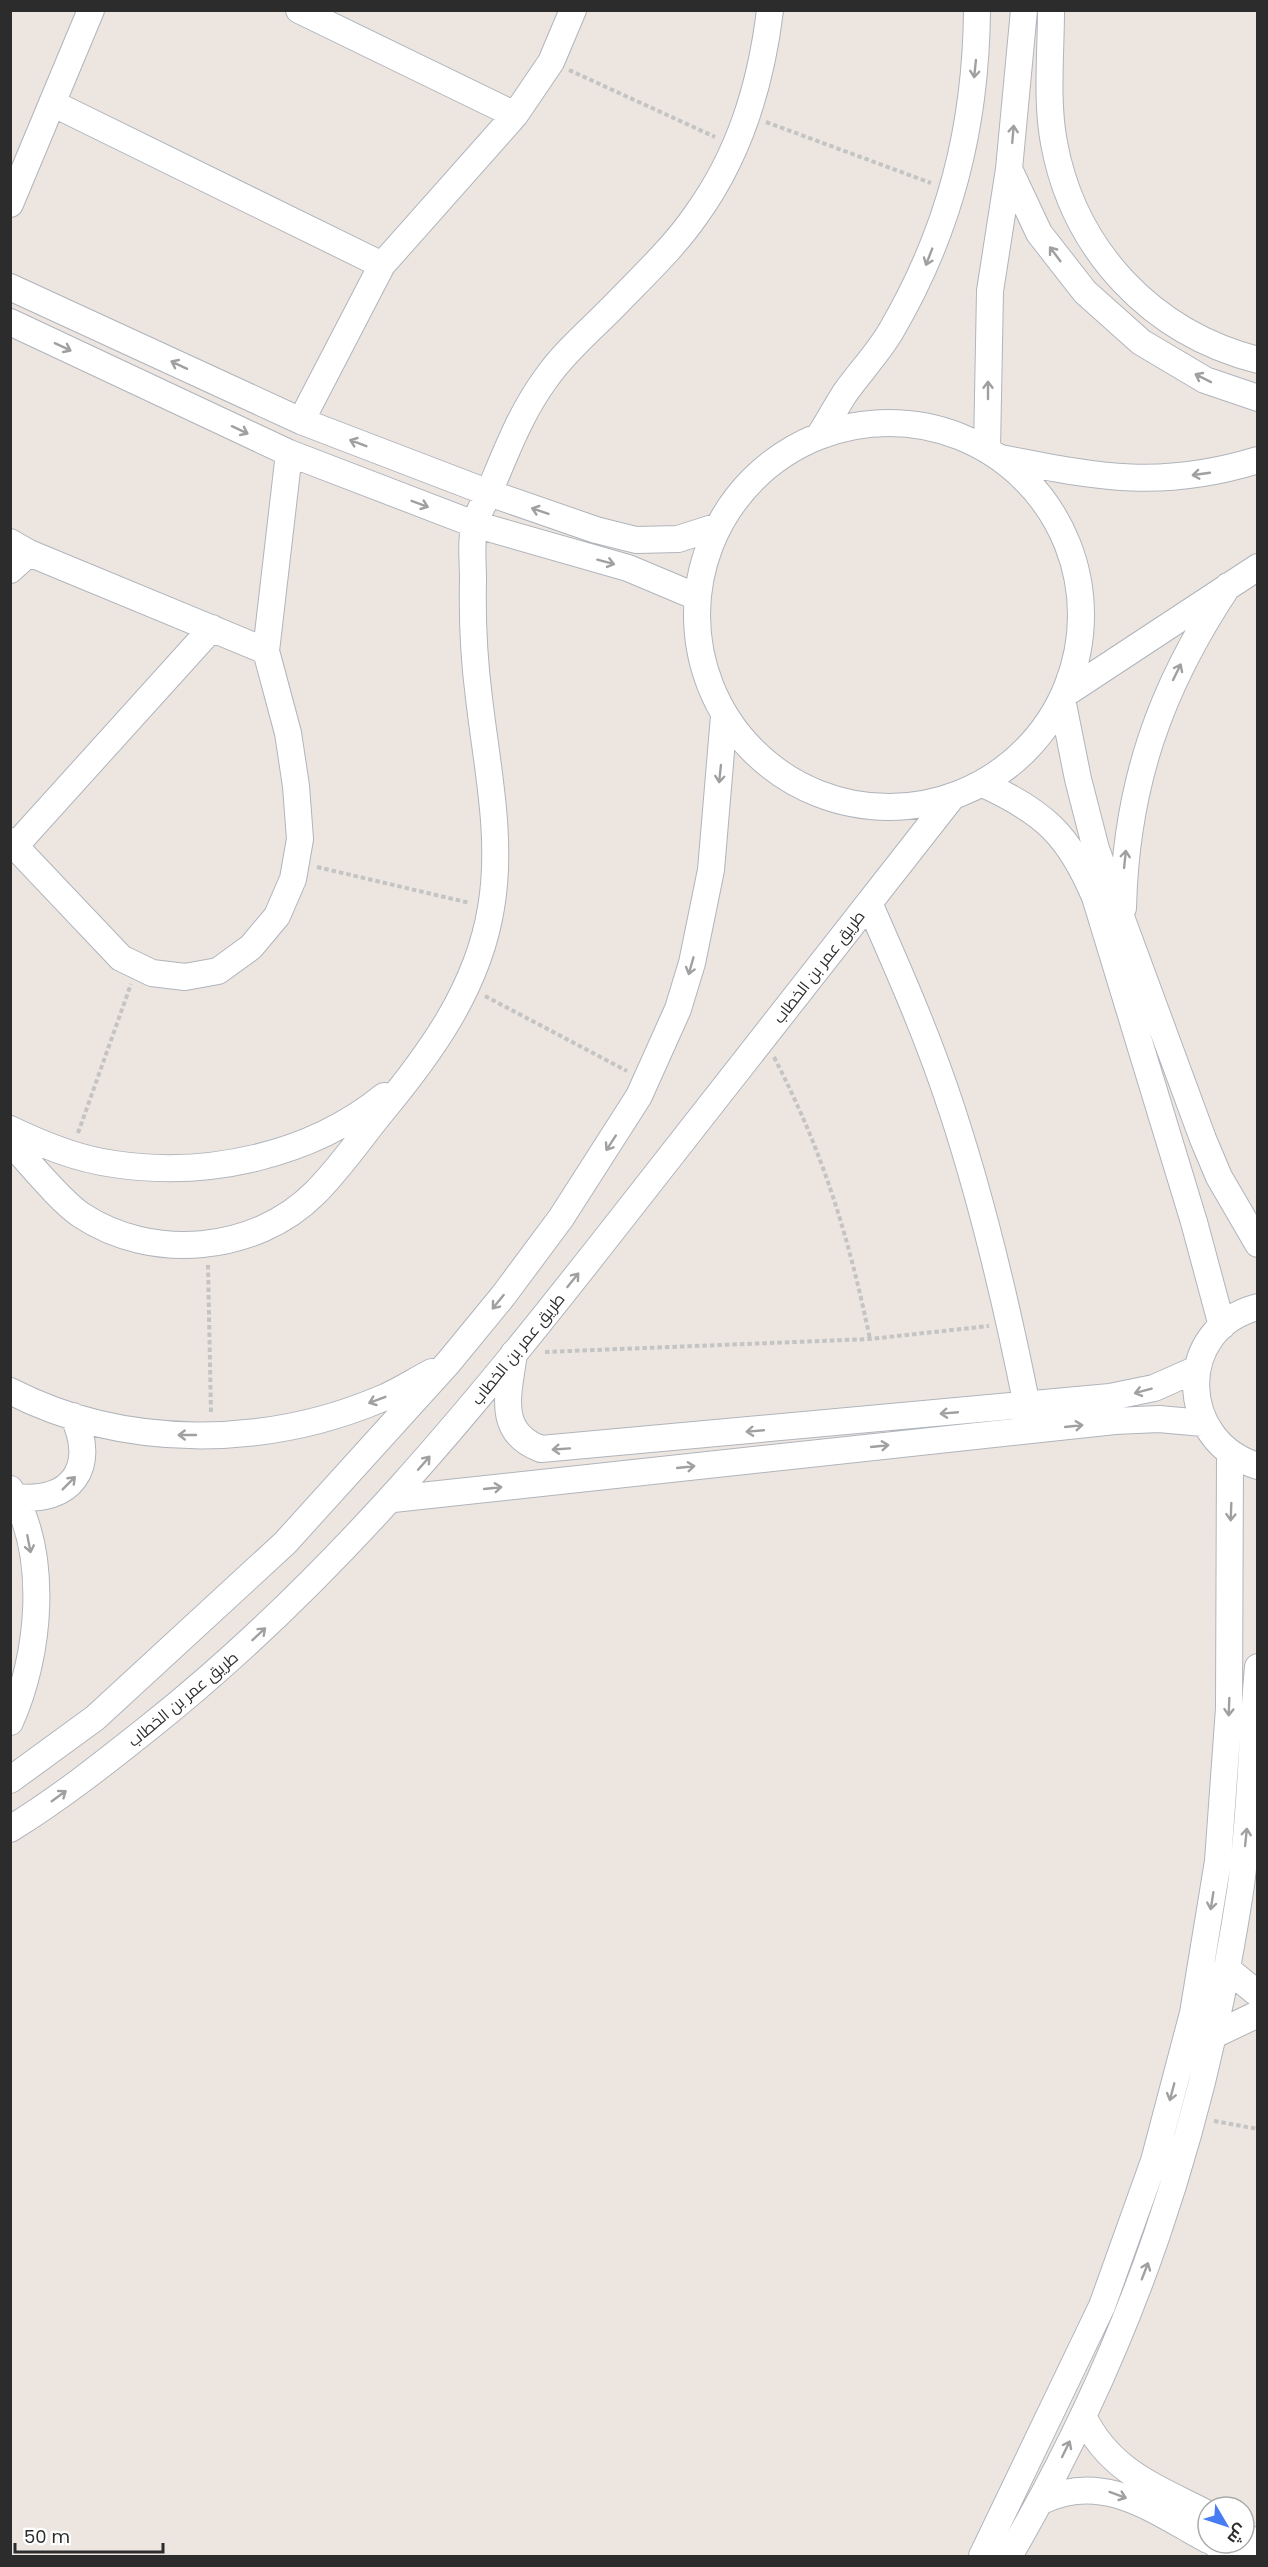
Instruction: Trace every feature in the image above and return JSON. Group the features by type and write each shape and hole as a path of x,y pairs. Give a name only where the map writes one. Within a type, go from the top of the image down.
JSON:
{"street":[{"path":"10,204 91,10"},
{"path":"298,10 515,115"},
{"path":"301,421 382,265 515,115 551,62 573,10"},
{"path":"10,1142 78,1214 119,1235 163,1245 208,1245 247,1236 283,1218 315,1194 419,1067 468,987 482,949 491,908 496,852 490,779 478,694 472,610 474,524 489,493 514,428 548,375 645,274 695,217 726,168 749,116 764,60 770,10"},
{"path":"819,436 844,396 890,333 927,265 954,192 970,118 977,47 977,10"},
{"path":"994,454 990,291 1009,169 1024,10"},
{"path":"1051,10 1051,94 1054,142 1066,188 1085,231 1112,271 1146,304 1184,332 1227,352 1257,360"},
{"path":"52,103 382,265"},
{"path":"1009,169 1039,233 1085,292 1141,342 1205,380 1257,398"},
{"path":"10,287 301,421 489,493 596,530 636,540 678,539 719,526"},
{"path":"10,322 289,453 474,524 628,568 698,597"},
{"path":"887,423 922,425 956,434 994,454 1040,494 1066,539 1080,590 1080,643 1064,696 1048,725 1029,747 983,784 952,797 910,807 866,807 823,797 784,778 751,750 724,716 710,688 701,658 697,628 698,597 706,556 719,526 738,497 761,472 789,451 819,436 853,426 887,423"},
{"path":"212,628 13,844 122,958 152,973 185,977 218,970 251,947 277,916 293,879 300,839 296,786 288,733 266,651 289,453"},
{"path":"994,454 1120,479 1167,479 1212,472 1257,460"},
{"path":"10,570 20,548 266,651"},
{"path":"1064,696 1257,567"},
{"path":"1122,917 1124,866 1130,816 1141,767 1156,719 1176,673 1200,628 1228,586"},
{"path":"1064,696 1086,814 1122,917 1203,1139 1219,1177 1257,1244"},
{"path":"10,1780 95,1718 285,1543 448,1363 503,1296 561,1218 615,1137 646,1081 678,1009 703,917 711,870 724,716"},
{"path":"983,784 1040,814 1063,838 1082,866 1095,897 1188,1200 1222,1326"},
{"name":"طريق عمر بن الخطاب","path":"10,1829 112,1758 184,1700 320,1575 393,1499 514,1353 952,797"},
{"path":"869,903 914,1005 952,1109 984,1216 1011,1324 1027,1406"},
{"path":"10,1129 48,1147 113,1164 179,1169 245,1161 308,1141 367,1109 419,1067"},
{"path":"1257,1307 1235,1316 1222,1326 1211,1338 1197,1369 1197,1405 1203,1423 1215,1440 1230,1454 1257,1466"},
{"path":"514,1353 508,1398 511,1424 518,1436 528,1445 541,1449 1027,1406 1132,1394 1165,1384 1197,1369"},
{"path":"10,1391 32,1402 100,1425 172,1435 244,1435 316,1422 384,1398 448,1363"},
{"path":"13,1493 38,1500 58,1493 75,1478 84,1458 83,1436 74,1416"},
{"path":"393,1499 1116,1421 1159,1419 1203,1423"},
{"path":"982,2556 1102,2306 1154,2161 1193,2013 1218,1861 1228,1720 1232,1501 1230,1454"},
{"path":"10,1722 31,1662 36,1621 35,1579 29,1538 13,1493"},
{"path":"1009,2556 1042,2501 1116,2344 1160,2232 1195,2117 1214,2035 1240,1890 1250,1798 1257,1667"},
{"path":"1226,1968 1257,1994"},
{"path":"1214,2035 1257,2014"},
{"path":"1083,2416 1102,2448 1122,2468 1196,2508"},
{"path":"1042,2501 1073,2490 1106,2491 1137,2502 1196,2534"},
{"path":"1248,2556 1257,2539"}],"path":[{"path":"551,62 735,146"},
{"path":"749,116 954,192"},
{"path":"296,862 491,908"},
{"path":"71,1153 137,966"},
{"path":"468,987 646,1081"},
{"path":"764,1037 801,1108 831,1183 854,1260 870,1339"},
{"path":"208,1245 212,1435"},
{"path":"514,1353 870,1339 1011,1324"},
{"path":"1195,2117 1257,2129"}]}
